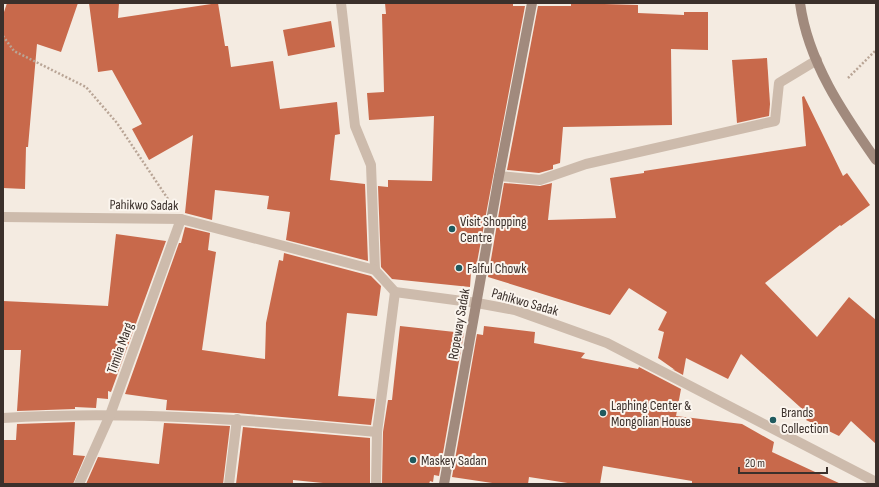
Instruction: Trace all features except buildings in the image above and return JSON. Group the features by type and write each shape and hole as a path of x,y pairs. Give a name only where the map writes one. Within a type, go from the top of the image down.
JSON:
{"main road":[{"name":"Ropeway Sadak","path":"444,484 477,303 498,176 532,3"},
{"path":"800,3 811,48 832,93 876,160"}],"street":[{"path":"341,3 355,126 371,165 375,270 395,292 377,432 376,484"},
{"path":"498,176 540,180 586,164 775,121 779,83 817,60"},
{"name":"Pahikwo Sadak","path":"3,217 181,219 375,270"},
{"name":"Timila Marg","path":"79,484 110,415 181,219"},
{"name":"Pahikwo Sadak","path":"395,292 477,303 515,310 607,343 869,481"},
{"path":"3,418 57,414 237,419 377,432"},
{"path":"229,484 237,419"}],"path":[{"path":"3,36 14,51 86,87 117,123 181,219"},
{"path":"832,93 876,50"}],"place":[{"name":"Visit Shopping Centre","path":"452,229"},
{"name":"Falful Chowk","path":"459,268"},
{"name":"Laphing Center & Mongolian House","path":"603,413"},
{"name":"Brands Collection","path":"773,420"},
{"name":"Maskey Sadan","path":"413,460"}]}
